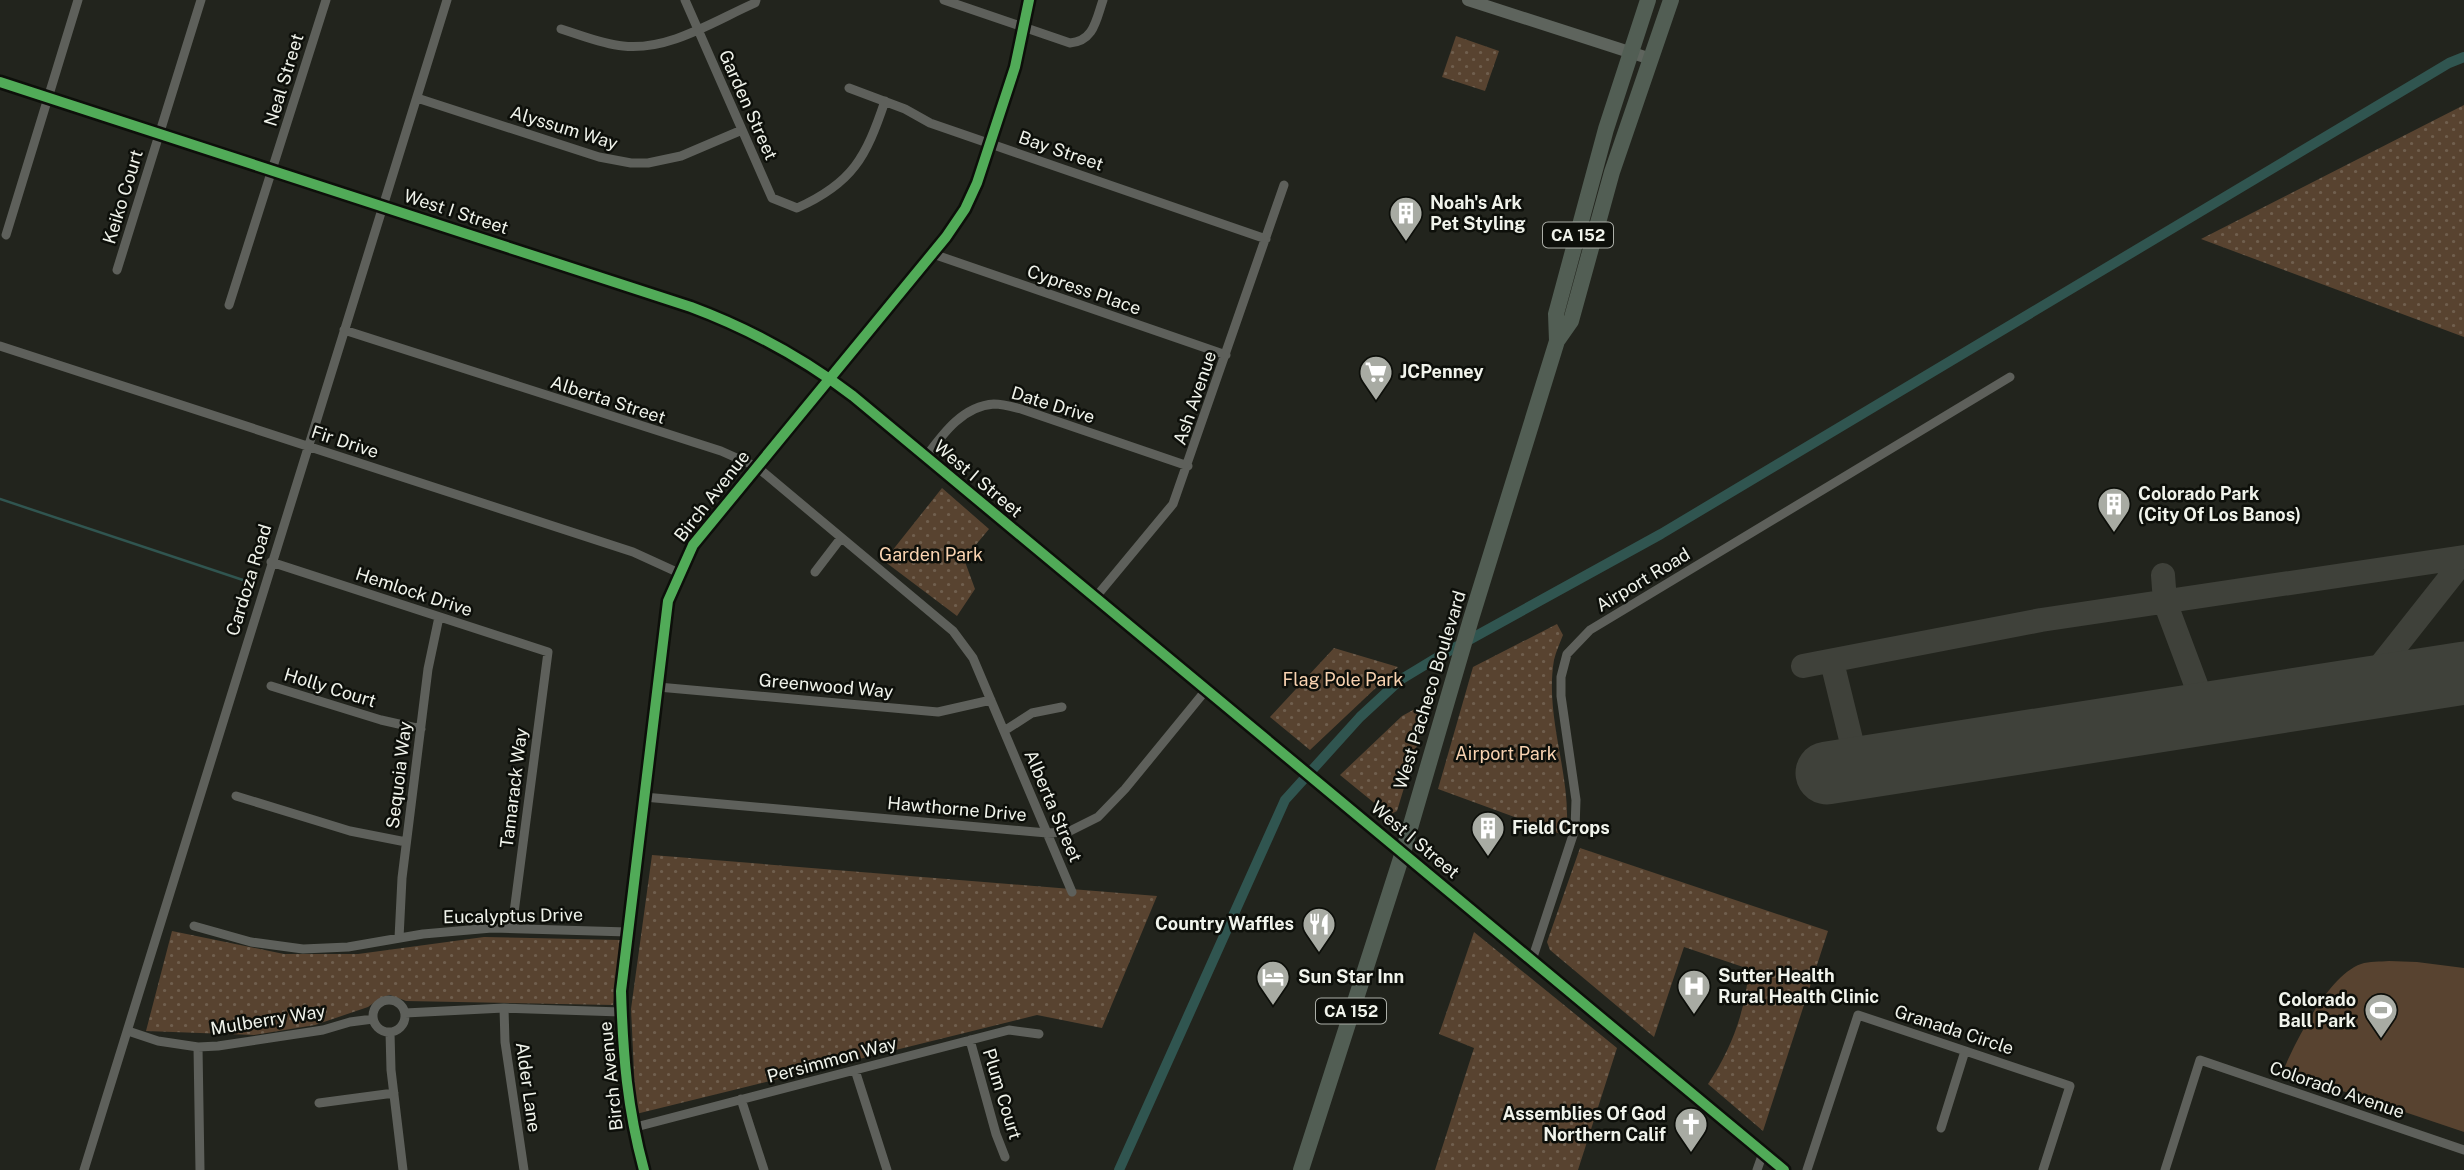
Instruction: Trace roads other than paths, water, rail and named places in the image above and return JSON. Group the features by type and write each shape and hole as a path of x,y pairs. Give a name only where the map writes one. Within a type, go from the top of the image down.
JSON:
{"highway":[{"name":"West Pacheco Boulevard","path":"1557,341 1556,314 1606,129 1648,0"},
{"name":"West Pacheco Boulevard","path":"1301,1170 1402,852 1557,341 1571,321 1612,172 1671,0"}],"street":[{"path":"6,235 78,0"},
{"name":"Keiko Court","path":"117,270 201,0"},
{"name":"Neal Street","path":"229,305 326,0"},
{"name":"Cardoza Road","path":"84,1170 447,0"},
{"name":"Garden Street","path":"685,0 772,198 797,208 828,192 853,170 873,136 885,101"},
{"path":"561,29 608,44 639,47 669,41 755,3 756,0"},
{"name":"Birch Avenue","path":"644,1170 632,1128 623,1055 621,991 668,601 692,545 933,254 965,209 977,183 1013,76 1029,0"},
{"path":"947,1 1070,43 1082,40 1092,32 1103,0"},
{"path":"1468,0 1651,59"},
{"name":"West I Street","path":"0,82 717,316 758,335 829,379 1784,1170"},
{"name":"Bay Street","path":"849,88 905,109 930,123 1266,239"},
{"name":"Alyssum Way","path":"416,97 598,157 631,163 648,163 681,156 742,130"},
{"name":"Ash Avenue","path":"1096,598 1173,504 1284,186"},
{"name":"Cypress Place","path":"933,254 1226,355"},
{"name":"Alberta Street","path":"344,330 721,451 757,467 953,631 973,657 1072,892"},
{"name":"Fir Drive","path":"0,345 633,552 679,573"},
{"name":"Airport Road","path":"1532,960 1575,829 1576,800 1561,696 1561,677 1567,654 1578,641 1614,616 2010,377"},
{"name":"Date Drive","path":"925,458 947,428 970,412 996,404 1021,409 1188,466"},
{"path":"816,572 841,538"},
{"name":"Hemlock Drive","path":"271,562 548,652"},
{"name":"Sequoia Way","path":"399,938 406,842 430,659 439,617"},
{"name":"Tamarack Way","path":"512,928 548,652"},
{"name":"Holly Court","path":"271,686 381,720 421,729"},
{"name":"Greenwood Way","path":"658,687 938,712 991,700"},
{"name":"Hawthorne Drive","path":"644,797 1047,833 1068,832 1098,817 1125,789 1206,690"},
{"path":"1004,732 1032,713 1062,708"},
{"path":"236,796 349,831 406,842"},
{"name":"Eucalyptus Drive","path":"194,926 251,942 303,949 348,947 423,934 512,928 628,932"},
{"path":"389,999 397,1002 405,1013 400,1028 390,1032 376,1026 373,1019 374,1008 389,999"},
{"path":"405,1013 504,1008 621,1012"},
{"name":"Alder Lane","path":"504,1008 505,1042 524,1170"},
{"name":"Granada Circle","path":"1807,1170 1858,1015 2070,1086 2043,1170"},
{"name":"Mulberry Way","path":"128,1031 158,1041 198,1047 310,1032 373,1019"},
{"name":"Persimmon Way","path":"632,1128 1009,1030 1039,1034"},
{"path":"390,1032 403,1170"},
{"name":"Plum Court","path":"970,1040 1005,1157"},
{"path":"198,1047 200,1170"},
{"path":"1941,1128 1965,1051"},
{"name":"Colorado Avenue","path":"2165,1170 2200,1060 2464,1150"},
{"path":"855,1070 887,1170"},
{"path":"319,1103 394,1093"},
{"path":"741,1099 764,1170"},
{"path":"1757,1170 1763,1153"}],"waterway":[{"path":"1119,1170 1285,800 1360,717 1400,680 1661,534 2449,63 2464,57"},
{"path":"0,499 255,584"}],"place":[{"name":"Noah's Ark Pet Styling","path":"1406,243"},
{"name":"JCPenney","path":"1376,402"},
{"name":"Colorado Park (City Of Los Banos)","path":"2114,534"},
{"name":"Field Crops","path":"1488,858"},
{"name":"Country Waffles","path":"1319,954"},
{"name":"Sun Star Inn","path":"1273,1007"},
{"name":"Sutter Health Rural Health Clinic","path":"1694,1016"},
{"name":"Colorado Ball Park","path":"2381,1040"},
{"name":"Assemblies Of God Northern Calif","path":"1691,1154"}],"park label":[{"name":"Garden Park","path":"931,555"},
{"name":"Flag Pole Park","path":"1343,680"},
{"name":"Airport Park","path":"1506,754"}]}
